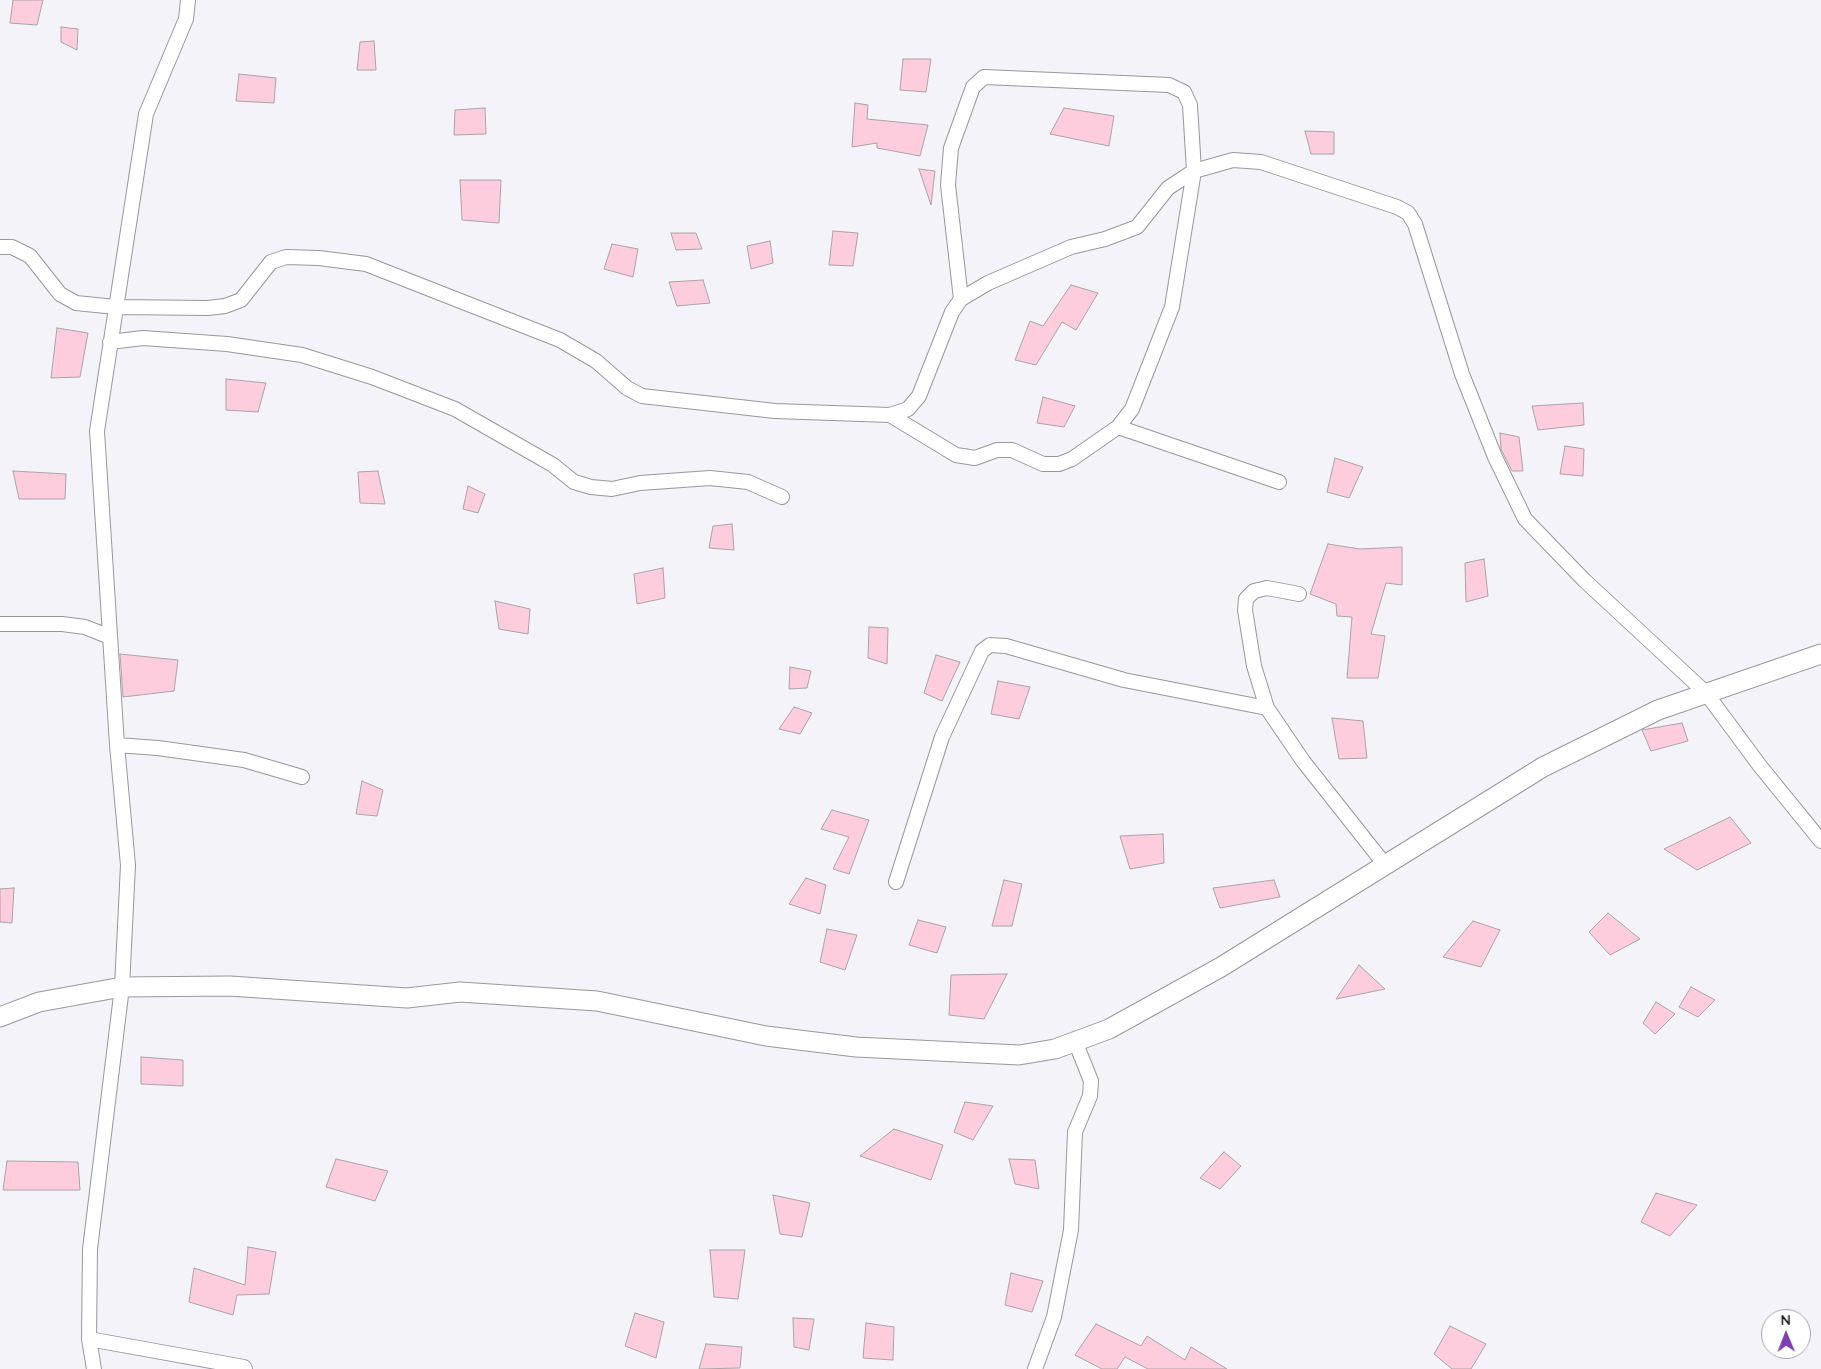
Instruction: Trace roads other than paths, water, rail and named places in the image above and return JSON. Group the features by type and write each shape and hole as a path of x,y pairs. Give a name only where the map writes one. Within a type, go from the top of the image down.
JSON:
{"street":[{"path":"94,1369 89,1339 90,1249 122,987 128,865 117,746 97,431 146,114 186,19 188,0"},
{"path":"890,415 956,455 975,458 996,450 1012,450 1043,464 1058,464 1072,459 1118,427 1132,409 1172,307 1194,170 1190,105 1184,92 1169,85 984,77 973,87 967,98 951,148 948,185 961,299"},
{"path":"0,247 12,248 30,256 60,294 76,303 116,307 208,308 225,306 241,300 271,262 286,257 319,258 366,264 560,340 596,361 627,388 642,396 776,411 890,415 908,409 919,396 952,312 961,299 988,283 1071,247 1104,239 1137,227 1168,188 1194,170 1233,160 1261,162 1397,207 1408,213 1415,224 1462,374 1496,457 1525,518 1584,580 1706,693 1760,766 1821,841"},
{"path":"110,342 143,338 180,340 227,344 302,355 372,377 455,409 553,465 574,482 591,487 612,489 640,483 710,478 748,482 782,497"},
{"path":"1118,427 1279,482"},
{"path":"1299,594 1267,588 1254,591 1246,599 1245,610 1254,666 1267,708 1303,760 1386,866"},
{"path":"0,624 62,624 85,627 110,637"},
{"path":"896,882 942,737 982,651 990,645 1006,646 1124,680 1267,708"},
{"path":"0,1017 39,1002 122,987 230,986 407,998 460,992 597,1001 766,1036 856,1047 1019,1055 1055,1049 1109,1029 1169,996 1386,866 1543,767 1658,710 1821,654"},
{"path":"117,746 158,748 244,760 302,777"},
{"path":"1035,1369 1054,1317 1071,1230 1075,1132 1090,1096 1091,1081 1075,1041"},
{"path":"89,1339 244,1367 245,1369"}]}
